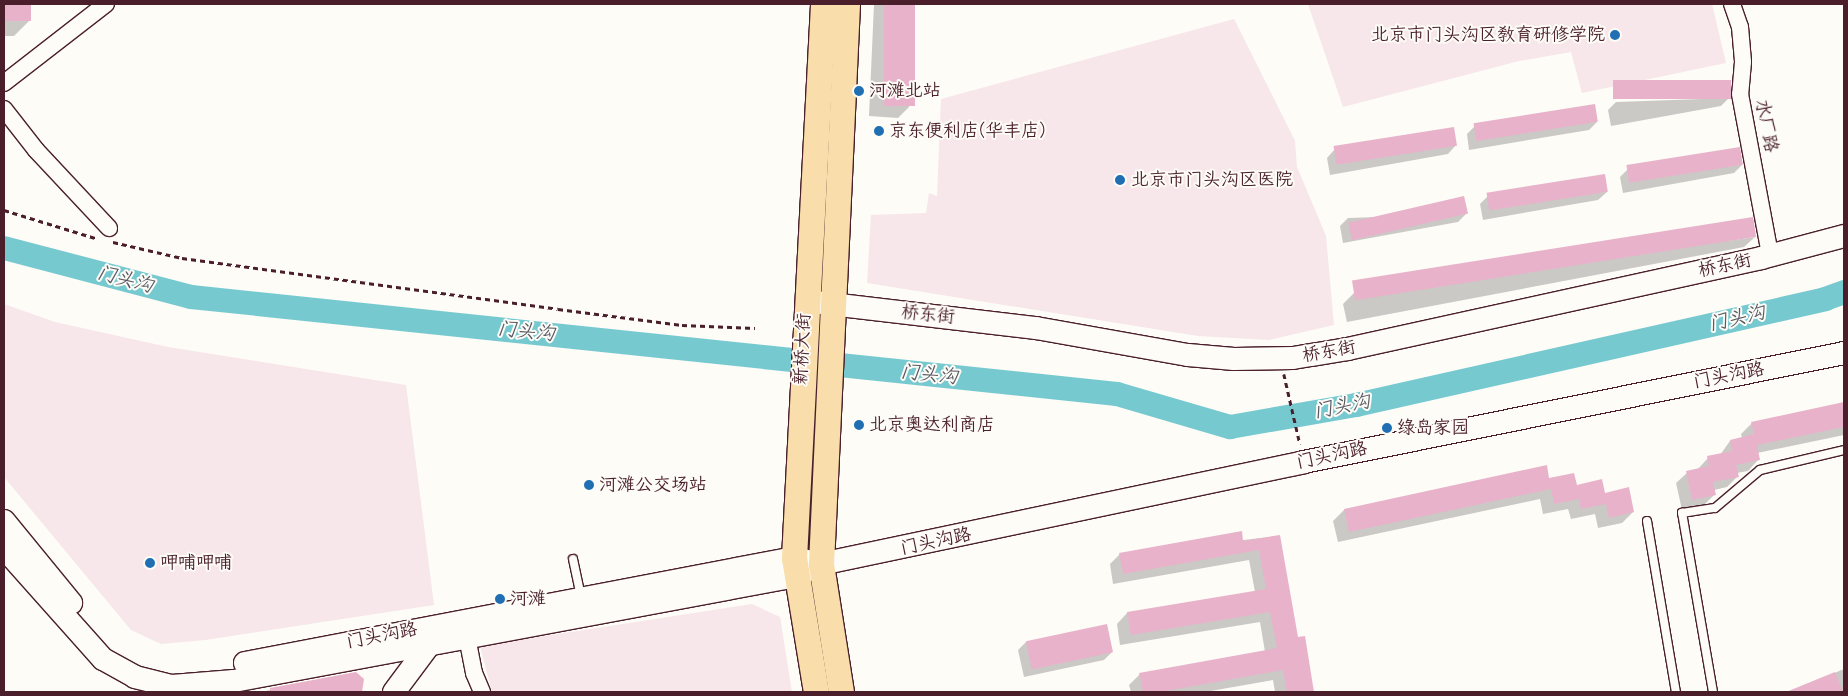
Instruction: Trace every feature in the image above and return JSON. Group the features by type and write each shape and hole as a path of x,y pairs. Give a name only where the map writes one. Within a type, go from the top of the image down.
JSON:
{"main road":[{"name":"新桥大街","path":"816,692 795,567 800,418 823,4"},
{"name":"新桥大街","path":"841,692 820,564 848,4"}],"street":[{"path":"4,83 106,4"},
{"name":"水厂路","path":"1732,4 1741,36 1743,62 1740,94 1770,256"},
{"path":"4,108 107,236"},
{"name":"桥东街","path":"806,300 1036,328 1188,355 1234,359 1281,358 1348,349 1770,256 1844,236"},
{"name":"门头沟路","path":"4,522 99,637 128,662 156,672 182,673 427,636 795,567 820,564 1304,462 1844,353"},
{"name":"门头沟路","path":"4,548 103,659 135,677 172,686 234,681 427,636 467,637 583,606"},
{"path":"394,692 427,636"},
{"path":"467,637 474,672 482,692"}],"lane":[{"path":"1713,692 1682,512 1715,508 1760,470 1844,450"},
{"path":"1647,522 1676,692"},
{"path":"573,559 583,606"}],"path":[{"path":"4,210 107,236 182,258 682,325 755,328"},
{"path":"1281,358 1304,462"}],"shaded area":[{"path":"1308,4 1712,4 1726,63 1582,93 1571,52 1519,61 1343,107"},
{"name":"北京市门头沟区医院","path":"1234,19 1295,141 1297,167 1326,236 1334,325 1269,340 1198,336 867,283 871,215 926,213 929,193 937,196 941,99"},
{"path":"4,304 55,322 168,347 406,385 434,605 205,640 161,644 131,630 4,477"},
{"path":"752,604 780,617 792,692 492,692 480,646"}],"building":[{"path":"4,4 31,4 31,21 4,21"},
{"path":"884,4 915,4 915,106 884,106"},
{"path":"1613,80 1731,80 1731,99 1613,99"},
{"path":"1595,104 1598,122 1476,141 1474,123"},
{"path":"1454,127 1457,146 1336,165 1334,146"},
{"path":"1740,147 1743,165 1629,183 1626,165"},
{"path":"1605,174 1608,192 1489,211 1486,193"},
{"path":"1464,196 1468,214 1352,240 1348,223"},
{"path":"1753,217 1756,237 1355,300 1352,281"},
{"path":"1844,402 1844,427 1757,445 1760,460 1736,465 1739,477 1713,482 1716,495 1692,500 1686,471 1709,466 1707,456 1732,451 1730,440 1754,434 1751,422"},
{"path":"1547,465 1549,478 1574,473 1577,485 1602,479 1605,493 1629,487 1634,512 1609,518 1606,504 1581,509 1579,499 1554,504 1551,489 1349,532 1344,509"},
{"path":"1242,531 1243,541 1280,535 1298,637 1305,636 1314,692 1287,692 1283,670 1160,692 1143,692 1139,673 1277,648 1270,612 1131,635 1127,612 1266,589 1259,550 1123,574 1119,553"},
{"path":"1107,624 1113,652 1032,670 1026,641"},
{"path":"356,672 364,679 362,692 270,692 270,688"},
{"path":"1835,672 1843,692 1786,692"}],"waterway":[{"name":"门头沟","path":"4,248 191,297 1117,394 1230,427 1356,405 1825,299 1844,292"}],"place":[{"name":"北京市门头沟区教育研修学院","path":"1615,35"},
{"name":"河滩北站","path":"859,91"},
{"name":"京东便利店(华丰店)","path":"879,131"},
{"name":"北京市门头沟区医院","path":"1120,180"},
{"name":"北京奥达利商店","path":"859,425"},
{"name":"绿岛家园","path":"1387,428"},
{"name":"河滩公交场站","path":"589,485"},
{"name":"呷哺呷哺","path":"150,563"},
{"name":"河滩","path":"500,599"}]}
